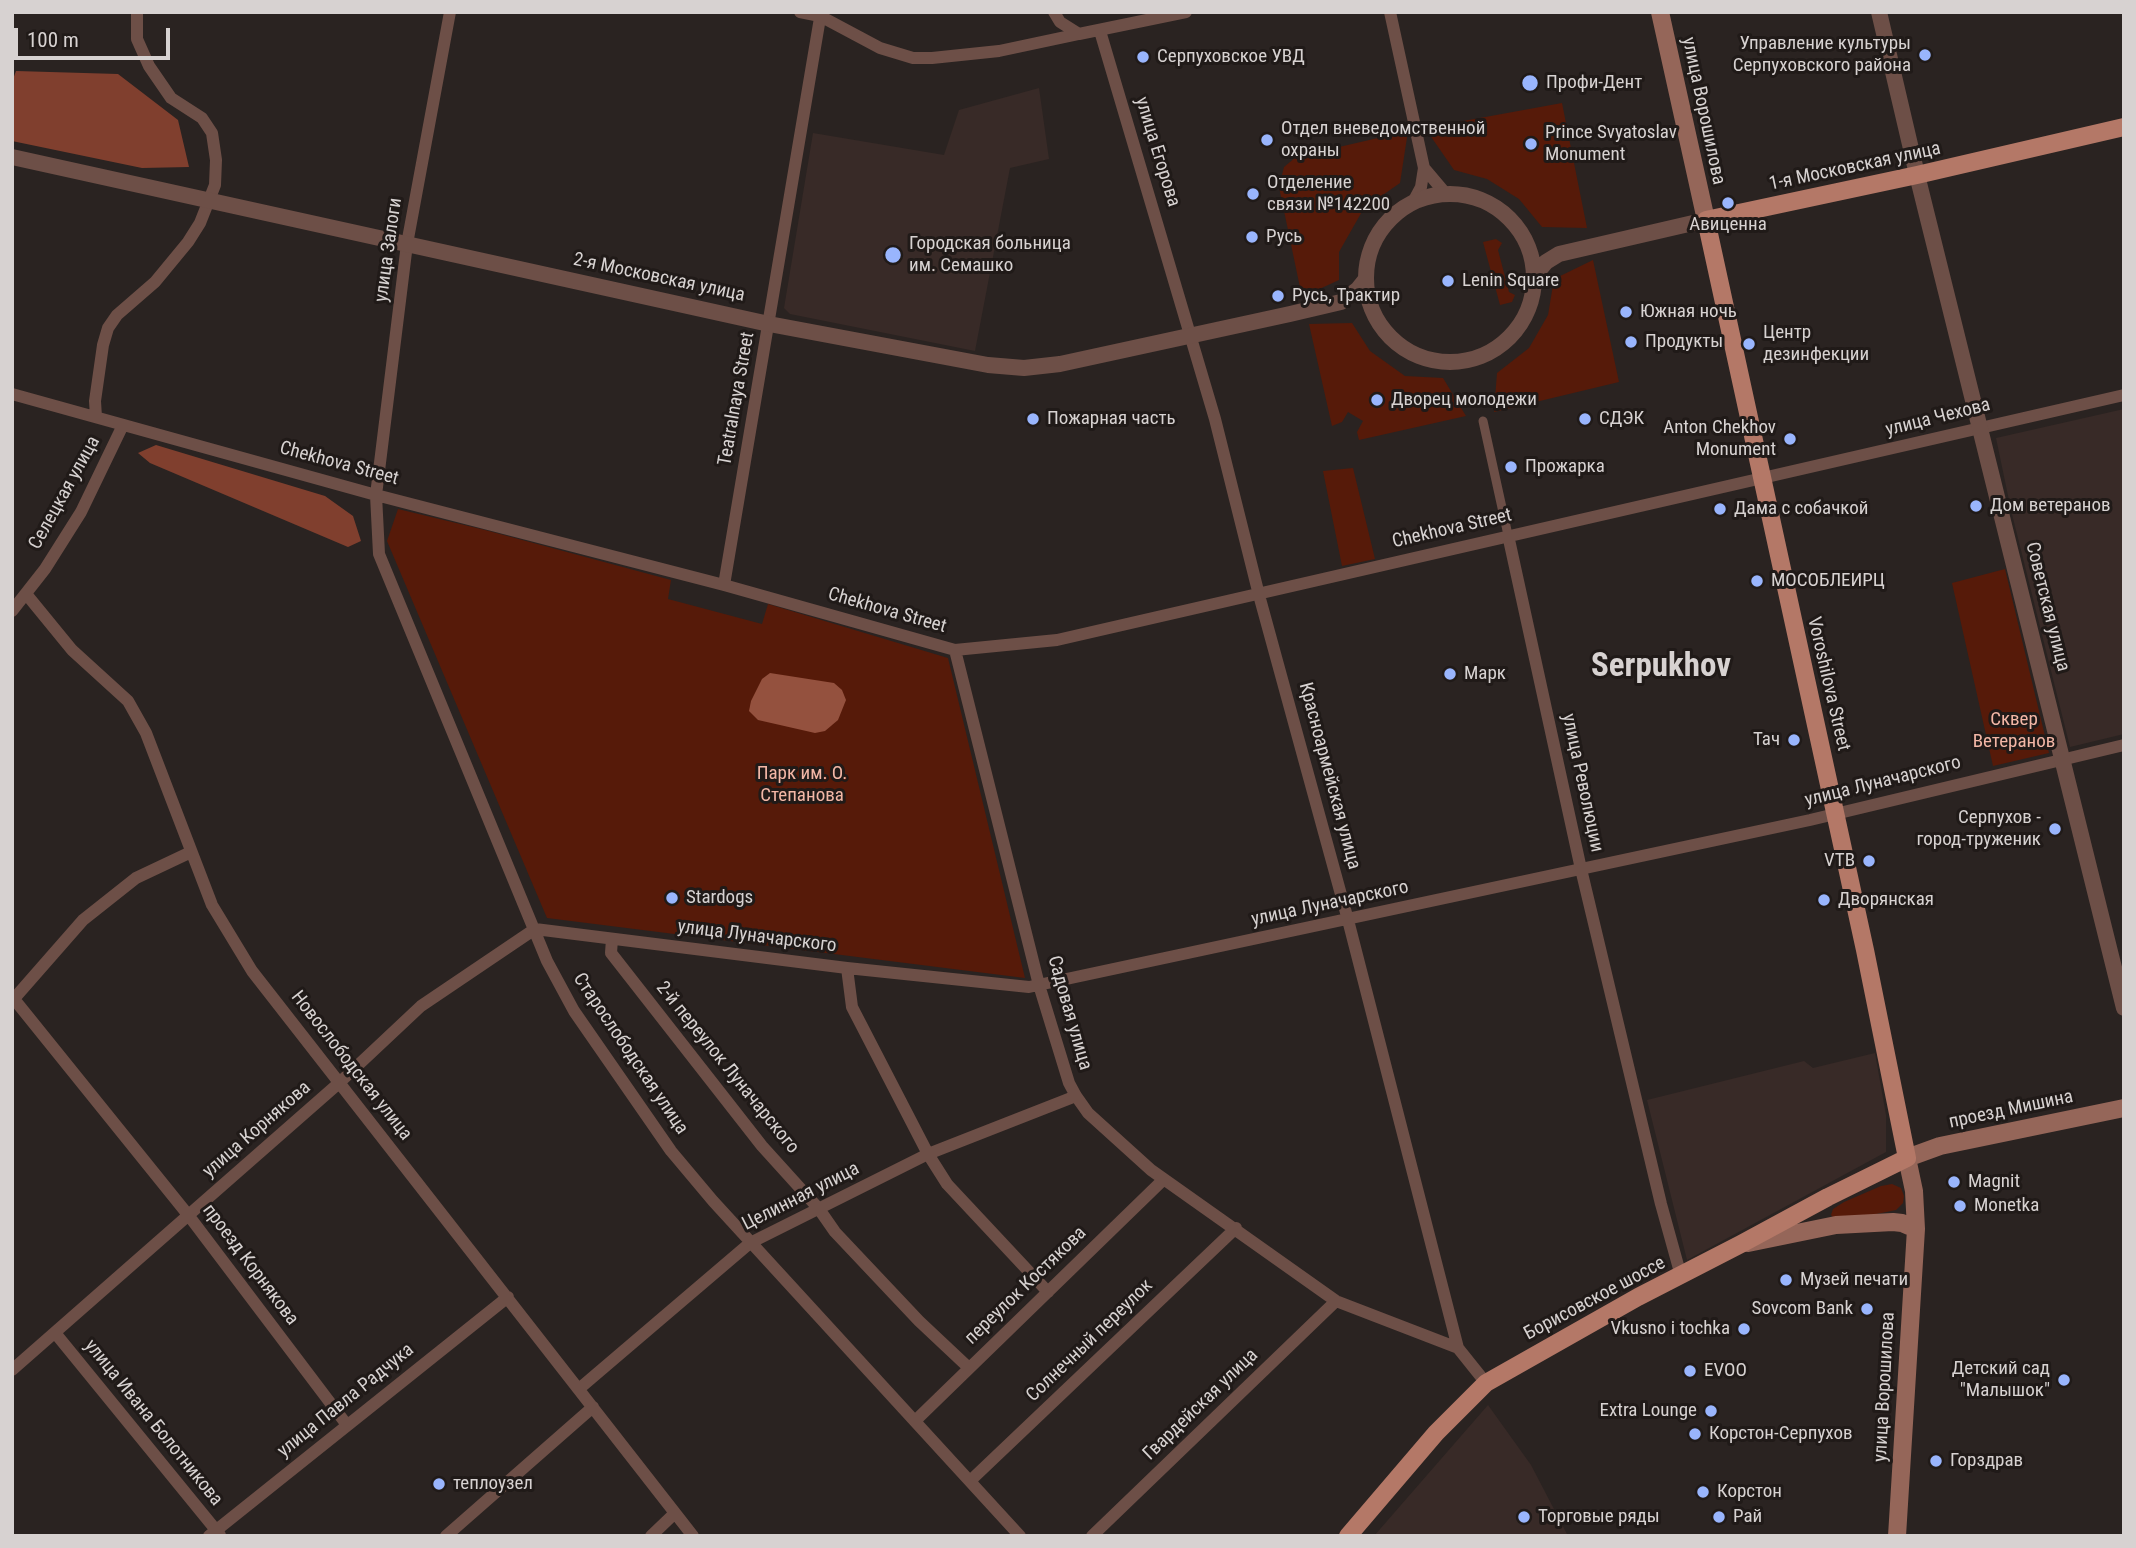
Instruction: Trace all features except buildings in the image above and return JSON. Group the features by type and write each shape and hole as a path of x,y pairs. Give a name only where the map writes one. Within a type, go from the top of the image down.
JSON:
{"main road":[{"name":"улица Ворошилова","path":"1660,12 1706,220"},
{"name":"1-я Московская улица","path":"1706,220 2124,127"},
{"name":"Voroshilova Street","path":"1706,220 1907,1158"},
{"name":"проезд Мишина","path":"1907,1158 1940,1146 2124,1108"},
{"name":"улица Ворошилова","path":"1898,1536 1916,1229 1914,1191 1907,1158"},
{"name":"Борисовское шоссе","path":"1348,1536 1436,1433 1486,1383 1594,1321 1907,1158"},
{"path":"1828,1197 1825,1215 1828,1221 1836,1225"},
{"path":"1741,1244 1836,1225 1894,1222 1916,1229"}],"street":[{"name":"Селецкая улица","path":"96,417 95,401 108,328 117,314 155,282 188,242 215,185 216,160 212,133 202,118 171,98 149,66 137,39 137,12"},
{"name":"улица Залоги","path":"376,495 407,244 450,12"},
{"path":"800,12 820,14 880,48 913,58 999,51 1186,12"},
{"path":"1054,12 1060,22 1079,34"},
{"path":"1390,12 1424,168 1421,187 1413,202"},
{"name":"Советская улица","path":"1879,12 2124,1008"},
{"name":"Teatralnaya Street","path":"724,585 820,14"},
{"name":"улица Егорова","path":"1100,31 1192,337"},
{"name":"2-я Московская улица","path":"12,157 769,324 988,365 1024,368 1060,364 1341,302"},
{"path":"1424,168 1446,194"},
{"path":"1446,194 1474,197 1495,207 1513,222 1528,245 1534,276 1527,311 1506,340 1489,351 1466,360 1450,362 1427,359 1395,342 1373,313 1366,279 1370,254 1383,227 1395,214 1413,202 1446,194"},
{"name":"1-я Московская улица","path":"1559,254 1706,220"},
{"path":"1528,245 1544,252 1559,254"},
{"path":"1534,276 1546,262 1559,254"},
{"path":"1341,302 1366,279"},
{"path":"1341,302 1363,307 1373,313"},
{"name":"Красноармейская улица","path":"1192,337 1348,920 1458,1348"},
{"name":"Chekhova Street","path":"12,394 376,495 724,585 955,650 1057,640 1761,478"},
{"name":"улица Чехова","path":"1761,478 2124,395"},
{"name":"улица Революции","path":"1483,421 1581,869 1661,1204 1681,1276"},
{"name":"Селецкая улица","path":"12,611 27,595 81,512 123,425"},
{"name":"Старослободская улица","path":"376,495 379,554 547,961 573,1011 671,1151 750,1243 1020,1536"},
{"name":"Новослободская улица","path":"27,595 72,650 128,701 146,733 212,905 252,971 693,1536"},
{"name":"Садовая улица","path":"955,650 1040,985 1069,1083 1088,1113 1164,1179 1336,1301 1458,1348"},
{"name":"улица Луначарского","path":"535,929 847,968 1029,987 1835,814 2124,745"},
{"path":"13,1000 83,920 136,878 191,852"},
{"name":"улица Корнякова","path":"12,1370 339,1083 421,1006 535,929"},
{"name":"2-й переулок Луначарского","path":"612,939 611,953 762,1146 819,1209 835,1232 901,1302 969,1368"},
{"path":"847,968 852,1007 928,1154 947,1184 1048,1292"},
{"name":"проезд Корнякова","path":"13,1000 189,1216 347,1425"},
{"name":"Целинная улица","path":"580,1388 750,1243 928,1154 1076,1096"},
{"name":"переулок Костякова","path":"915,1421 1164,1179"},
{"name":"Солнечный переулок","path":"970,1481 1236,1228"},
{"name":"улица Павла Радчука","path":"215,1534 509,1297"},
{"name":"Гвардейская улица","path":"1092,1536 1336,1301"},
{"name":"улица Ивана Болотникова","path":"56,1334 215,1534"},
{"path":"1458,1348 1486,1383"},
{"path":"446,1536 593,1407"},
{"path":"651,1536 675,1513"}],"shaded area":[{"path":"16,71 118,74 178,120 189,167 142,168 12,141 12,82"},
{"name":"Городская больница им. Семашко","path":"1039,88 1049,159 1010,168 975,351 790,314 784,308 813,133 944,155 959,110"},
{"path":"2124,409 2124,734 2070,747 2011,510 1996,438"},
{"path":"156,445 325,496 353,516 361,541 348,547 150,463 138,453"},
{"path":"770,673 834,683 842,690 846,700 838,720 825,731 815,733 758,720 749,711 751,701 762,679"},
{"path":"1875,1053 1886,1115 1886,1152 1687,1260 1647,1100 1804,1061 1813,1068"},
{"path":"1488,1405 1531,1465 1568,1536 1374,1536"}],"green space":[{"path":"1562,103 1587,228 1542,227 1519,199 1487,179 1454,170 1425,128"},
{"path":"1408,131 1400,183 1364,208 1339,252 1339,280 1302,297 1279,187 1284,167 1296,157"},
{"path":"1496,239 1502,243 1498,250 1509,292 1515,295 1512,302 1500,305 1483,242"},
{"path":"1593,260 1619,382 1494,412 1497,373 1529,348 1548,315 1554,279"},
{"path":"1352,323 1370,351 1405,376 1443,378 1466,416 1359,440 1357,432 1363,421 1348,412 1342,422 1332,426 1309,324"},
{"path":"1353,468 1375,559 1342,566 1323,471"},
{"name":"Парк им. О. Степанова","path":"398,509 671,580 668,599 762,624 768,604 948,658 1025,978 547,918 387,541"},
{"name":"Сквер Ветеранов","path":"2005,569 2049,753 1993,766 1952,583"},
{"path":"1892,1184 1901,1188 1904,1196 1903,1203 1896,1210 1842,1221 1835,1220 1831,1215 1833,1209 1844,1202"}],"place":[{"name":"Управление культуры Серпуховского района","path":"1925,55"},
{"name":"Серпуховское УВД","path":"1143,57"},
{"name":"Профи-Дент","path":"1530,83"},
{"name":"Отдел вневедомственной охраны","path":"1267,140"},
{"name":"Prince Svyatoslav Monument","path":"1531,144"},
{"name":"Отделение связи №142200","path":"1253,194"},
{"name":"Авиценна","path":"1728,203"},
{"name":"Русь","path":"1252,237"},
{"name":"Городская больница им. Семашко","path":"893,255"},
{"name":"Lenin Square","path":"1448,281"},
{"name":"Русь, Трактир","path":"1278,296"},
{"name":"Южная ночь","path":"1626,312"},
{"name":"Продукты","path":"1631,342"},
{"name":"Центр дезинфекции","path":"1749,344"},
{"name":"Дворец молодежи","path":"1377,400"},
{"name":"Пожарная часть","path":"1033,419"},
{"name":"СДЭК","path":"1585,419"},
{"name":"Anton Chekhov Monument","path":"1790,439"},
{"name":"Прожарка","path":"1511,467"},
{"name":"Дом ветеранов","path":"1976,506"},
{"name":"Дама с собачкой","path":"1720,509"},
{"name":"МОСОБЛЕИРЦ","path":"1757,581"},
{"name":"Марк","path":"1450,674"},
{"name":"Тач","path":"1794,740"},
{"name":"Серпухов - город-труженик","path":"2055,829"},
{"name":"VTB","path":"1869,861"},
{"name":"Stardogs","path":"672,898"},
{"name":"Дворянская","path":"1824,900"},
{"name":"Magnit","path":"1954,1182"},
{"name":"Monetka","path":"1960,1206"},
{"name":"Музей печати","path":"1786,1280"},
{"name":"Sovcom Bank","path":"1867,1309"},
{"name":"Vkusno i tochka","path":"1744,1329"},
{"name":"EVOO","path":"1690,1371"},
{"name":"Детский сад \"Малышок\"","path":"2064,1380"},
{"name":"Extra Lounge","path":"1711,1411"},
{"name":"Корстон-Серпухов","path":"1695,1434"},
{"name":"Горздрав","path":"1936,1461"},
{"name":"теплоузел","path":"439,1484"},
{"name":"Корстон","path":"1703,1492"},
{"name":"Торговые ряды","path":"1524,1517"},
{"name":"Рай","path":"1719,1517"}],"district":[{"name":"Serpukhov","path":"1661,668"}]}
